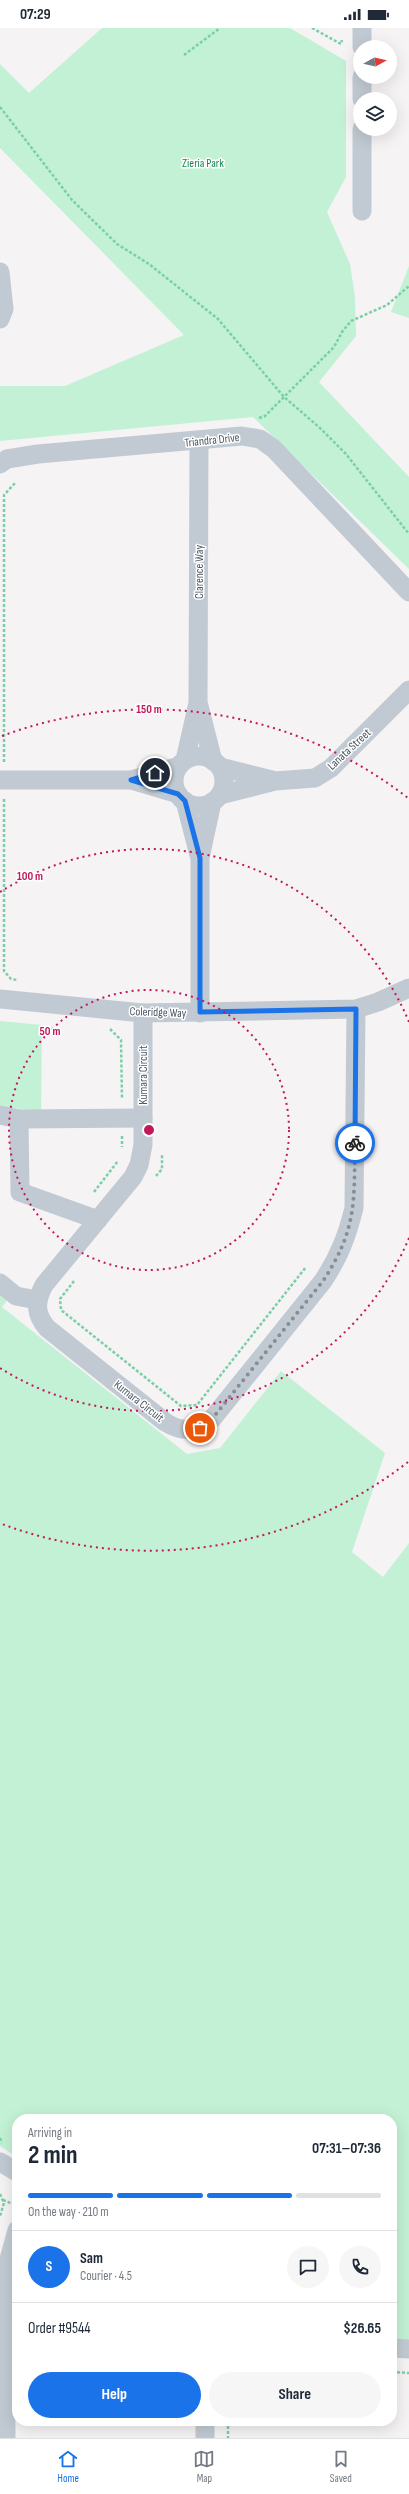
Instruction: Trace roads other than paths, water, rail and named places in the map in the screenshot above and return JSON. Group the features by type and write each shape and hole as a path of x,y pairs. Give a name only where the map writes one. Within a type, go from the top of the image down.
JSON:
{"street":[{"path":"358,29 360,40"},
{"path":"362,136 362,211"},
{"path":"0,272 4,309 0,319"},
{"name":"Triandra Drive","path":"0,464 7,459 38,454 199,441 242,436 260,439 274,449 409,592"},
{"name":"Clarence Way","path":"182,763 198,703 199,441"},
{"name":"Lanata Street","path":"216,798 276,781 315,778 331,768 409,690"},
{"name":"Clarence Way","path":"198,703 217,764"},
{"path":"0,780 131,780 182,763 200,755 217,764 225,782 216,798 200,858 200,1012"},
{"path":"182,763 174,780 200,858"},
{"name":"Lanata Street","path":"217,764 276,781"},
{"path":"131,780 181,798 198,806 216,798"},
{"name":"Coleridge Way","path":"0,999 143,1013 356,1009 378,1002 409,988"},
{"name":"Kumara Circuit","path":"143,1013 143,1145 139,1165 133,1177 44,1285 37,1300 37,1308 40,1320 47,1328 165,1422 176,1429 189,1430 200,1428 212,1419 323,1281 339,1258 347,1238 354,1208 356,1009"},
{"path":"0,1115 19,1119 143,1118"},
{"path":"19,1119 20,1192 98,1220"},
{"path":"0,1283 16,1296 37,1300"},
{"path":"0,2162 12,2169"},
{"path":"6,2438 5,2274 12,2248"},
{"path":"397,2349 409,2350"},
{"path":"205,2426 205,2438"}],"park label":[{"name":"Zieria Park","path":"203,163"}]}
